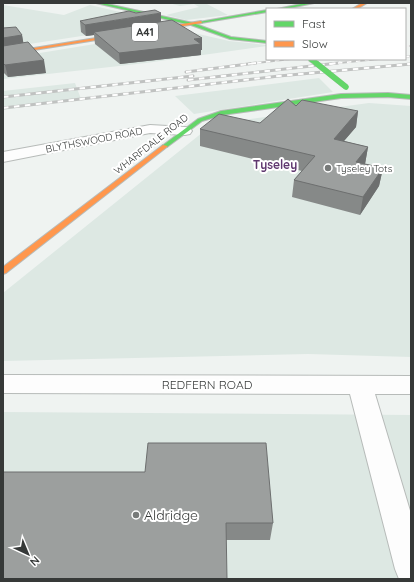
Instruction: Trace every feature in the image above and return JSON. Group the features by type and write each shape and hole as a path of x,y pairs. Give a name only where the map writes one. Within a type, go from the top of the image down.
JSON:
{"main road":[{"path":"98,3 192,24 230,38 266,42"},
{"path":"284,8 312,3"},
{"path":"356,8 365,3"},
{"name":"A41","path":"3,54 266,11"},
{"path":"311,60 354,94"},
{"name":"WHARFDALE ROAD","path":"3,271 200,120 221,113 354,94 377,94 411,97"}],"street":[{"name":"BLYTHSWOOD ROAD","path":"3,158 150,129 185,132"},
{"name":"REDFERN ROAD","path":"3,384 411,385"},
{"path":"360,384 411,568"}],"shaded area":[{"path":"169,3 205,3 228,15 186,20 166,15 199,7 194,4 180,6"},
{"path":"3,5 64,15 90,5 167,23 3,48"},
{"path":"181,30 229,41 266,45 266,46 146,63 3,79 3,59"},
{"path":"319,78 333,92 194,114 175,96"},
{"path":"75,83 81,99 3,110 3,91"},
{"path":"369,103 411,106 411,357 308,354 3,361 3,293 213,124"},
{"path":"3,412 411,415 411,579 3,579"}],"building":[{"path":"155,10 161,13 85,25 80,21 129,11 136,13"},
{"path":"172,20 202,38 194,39 201,44 119,53 94,32"},
{"path":"16,27 22,35 3,38 3,28"},
{"path":"28,42 44,60 5,65 3,63 3,46"},
{"path":"288,99 296,106 302,100 358,111 334,139 368,147 356,162 383,168 363,197 294,180 315,156 200,129 219,114 260,123"},
{"name":"Aldridge","path":"148,443 266,443 273,523 226,523 227,579 3,579 3,472 145,472"}],"railway":[{"path":"406,46 411,46"},
{"path":"406,57 411,56"},
{"path":"250,64 282,60"},
{"path":"331,64 368,60"},
{"path":"250,64 256,63"},
{"path":"331,64 338,63"},
{"path":"186,72 250,64"},
{"path":"188,80 331,64"},
{"path":"3,108 279,76 411,64 407,64"},
{"path":"3,97 193,76"}],"traffic: fast":[{"path":"98,3 192,24 230,38 266,42"},
{"path":"284,8 312,3"},
{"path":"201,22 266,11"},
{"path":"311,60 346,87"},
{"path":"165,146 200,120 221,113 341,96 388,95 411,97"}],"traffic: slow":[{"path":"356,8 365,3"},
{"path":"3,54 201,22"},
{"path":"3,271 165,146"}],"place":[{"name":"Tyseley Tots","path":"328,168"},
{"name":"Aldridge","path":"136,515"}],"district":[{"name":"Tyseley","path":"275,164"}]}
